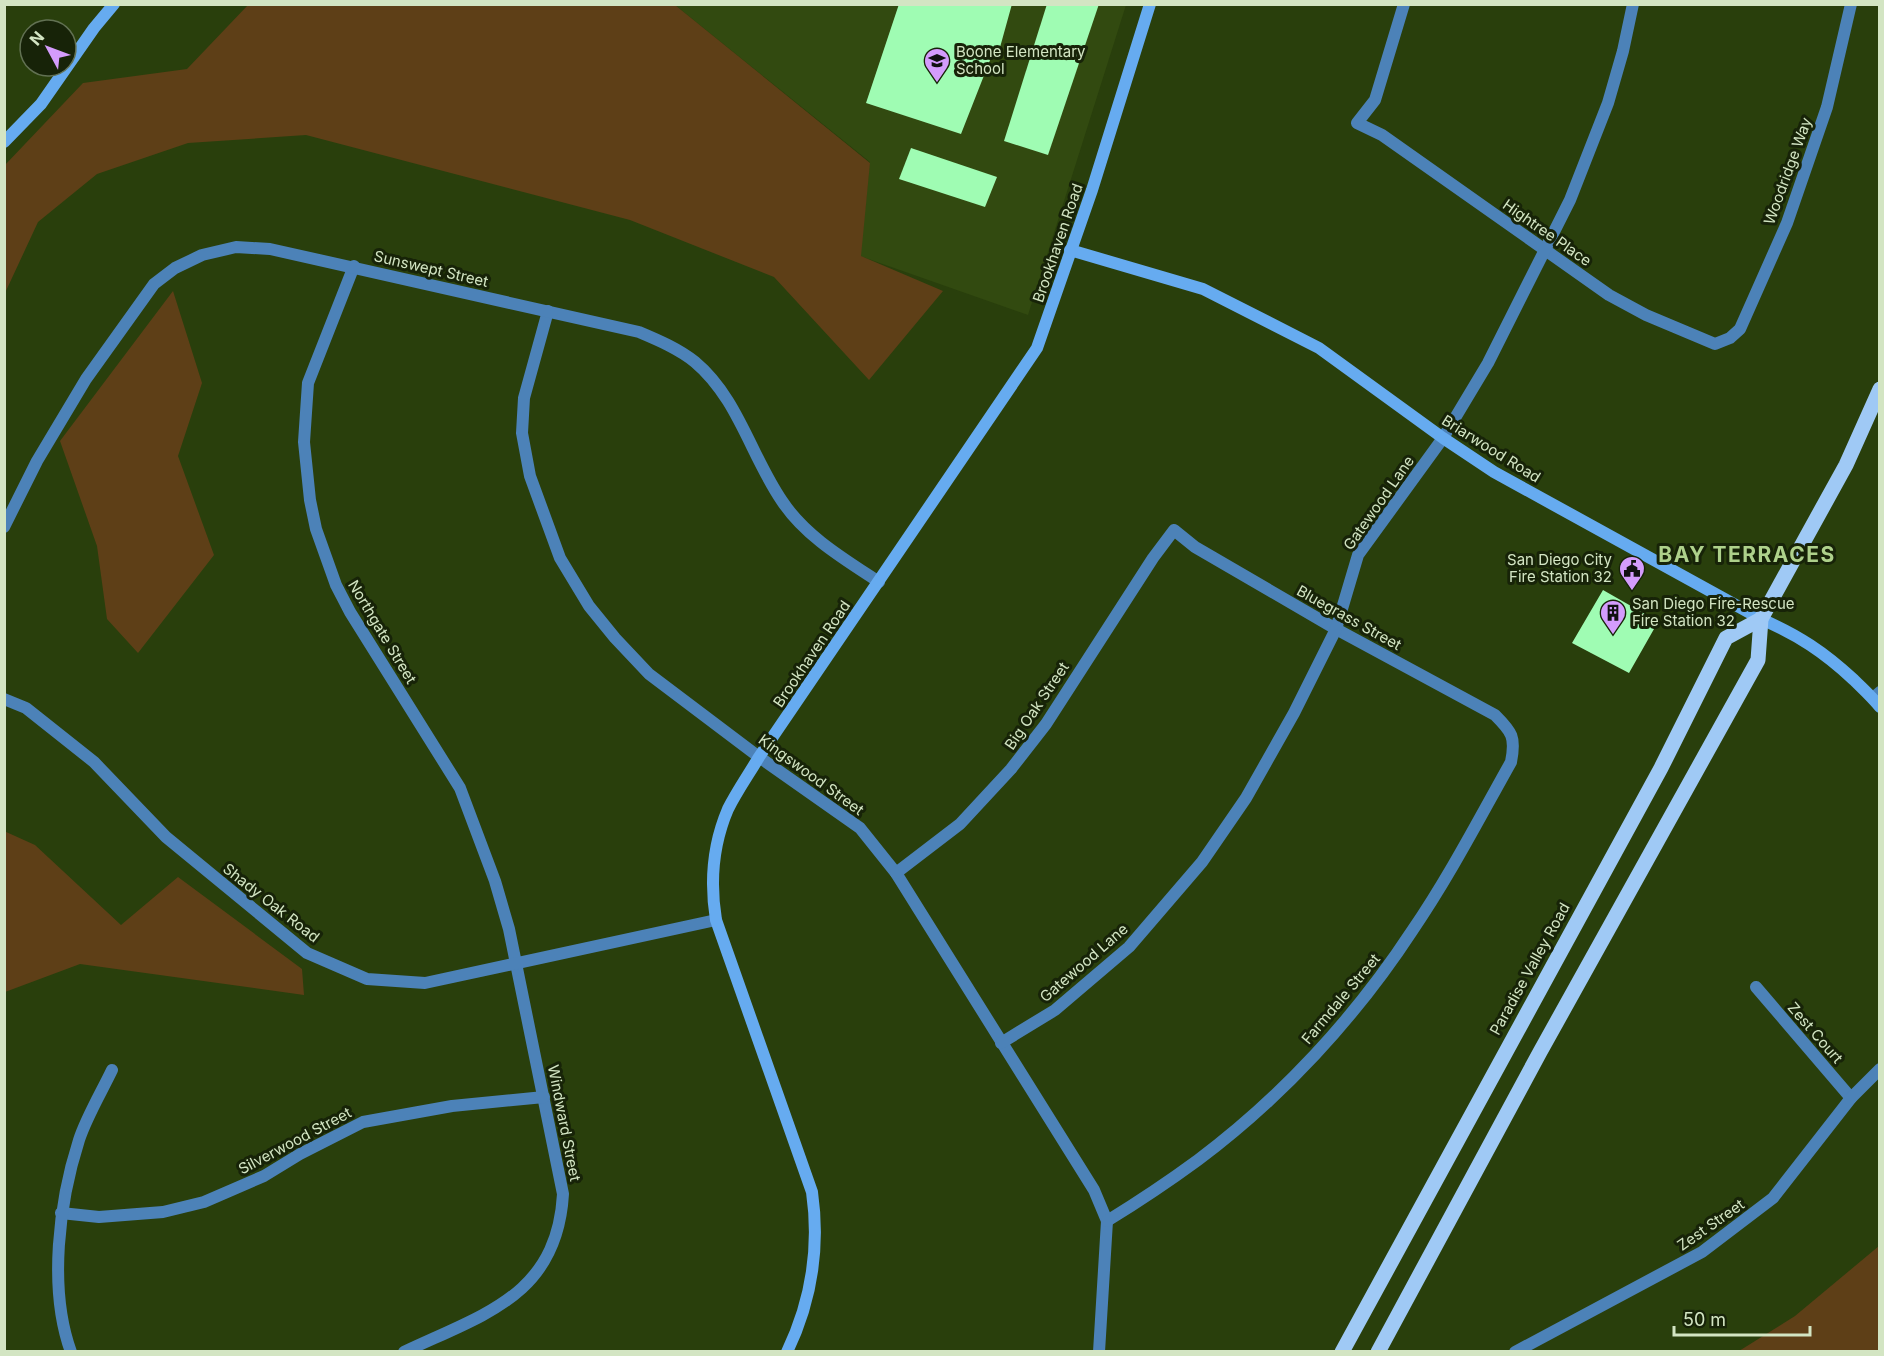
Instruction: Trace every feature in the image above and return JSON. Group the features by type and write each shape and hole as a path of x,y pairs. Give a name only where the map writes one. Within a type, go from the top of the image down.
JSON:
{"main road":[{"path":"1378,1352 1540,1052 1758,660 1761,619 1846,465 1880,388"},
{"name":"Paradise Valley Road","path":"1342,1352 1661,768 1726,638 1761,619"}],"street":[{"path":"4,142 41,104 94,28 114,4"},
{"name":"Brookhaven Road","path":"787,1352 802,1317 813,1273 816,1232 812,1192 717,920 713,898 714,862 722,826 729,807 759,757 1037,348 1092,190 1150,4"},
{"name":"Hightree Place","path":"1404,4 1375,100 1357,123 1382,135 1609,296 1646,315 1716,344 1730,338"},
{"name":"Gatewood Lane","path":"1001,1042 1055,1010 1129,947 1202,862 1246,798 1294,713 1336,629 1358,555 1443,438 1488,363 1570,200 1608,103 1623,51 1633,4"},
{"name":"Woodridge Way","path":"1730,338 1740,328 1787,223 1827,107 1851,4"},
{"name":"Sunswept Street","path":"4,527 37,461 86,379 154,284 186,261 202,255 236,247 270,249 354,266 639,332 662,341 695,362 724,396 782,501 804,528 879,582"},
{"name":"Briarwood Road","path":"1070,250 1203,289 1319,348 1494,472 1761,619 1792,633 1829,658 1877,699"},
{"name":"Northgate Street","path":"354,266 308,383 305,451 310,500 316,529 336,585 350,612 460,788 495,881 516,964"},
{"name":"Kingswood Street","path":"548,311 524,398 522,433 530,476 560,558 589,606 649,674 759,757 860,828 896,873 1094,1190 1107,1221 1100,1352"},
{"name":"Bluegrass Street","path":"1174,530 1195,547 1336,629 1495,715 1509,730"},
{"name":"Big Oak Street","path":"896,873 960,824 1011,770 1046,724 1153,558 1174,530"},
{"name":"Shady Oak Road","path":"4,699 26,708 94,762 166,837 307,953 367,979 425,983 717,920"},
{"name":"Farmdale Street","path":"1107,1221 1153,1192 1234,1131 1300,1070 1360,1002 1411,933 1439,890 1511,762 1515,744 1509,730"},
{"name":"Windward Street","path":"404,1352 494,1310 509,1300 527,1284 545,1260 558,1229 563,1194 516,964"},
{"name":"Zest Court","path":"1756,987 1851,1098"},
{"name":"Zest Street","path":"1515,1352 1702,1252 1773,1198 1851,1098 1880,1069"},
{"path":"71,1352 65,1335 59,1298 61,1213 79,1139 112,1070"},
{"name":"Silverwood Street","path":"61,1213 99,1216 163,1212 204,1202 264,1176 300,1154 363,1122 452,1106 544,1097"}],"shaded area":[{"path":"248,5 675,5 870,163 861,256 943,291 869,380 774,277 630,220 306,135 188,143 97,174 38,222 5,293 5,165 83,83 187,69"},
{"name":"Boone Elementary School","path":"675,5 1126,5 1028,315 860,256 870,162"},
{"path":"173,291 202,383 178,456 214,555 138,653 107,619 97,546 60,441"},
{"path":"4,831 35,845 121,925 178,877 302,969 304,995 80,964 5,992"},
{"path":"1879,1246 1879,1351 1739,1351 1795,1316"}],"building":[{"path":"899,4 1012,4 999,51 994,50 961,134 866,103"},
{"path":"1047,4 1099,4 1048,155 1004,141"},
{"path":"911,148 997,177 985,207 899,179"},
{"name":"San Diego Fire-Rescue Fire Station 32","path":"1603,590 1645,614 1642,620 1654,629 1629,673 1572,643"}],"place":[{"name":"Boone Elementary School","path":"937,84"},
{"name":"San Diego City Fire Station 32","path":"1632,592"},
{"name":"San Diego Fire-Rescue Fire Station 32","path":"1613,636"}],"district":[{"name":"BAY TERRACES","path":"1747,555"}]}
